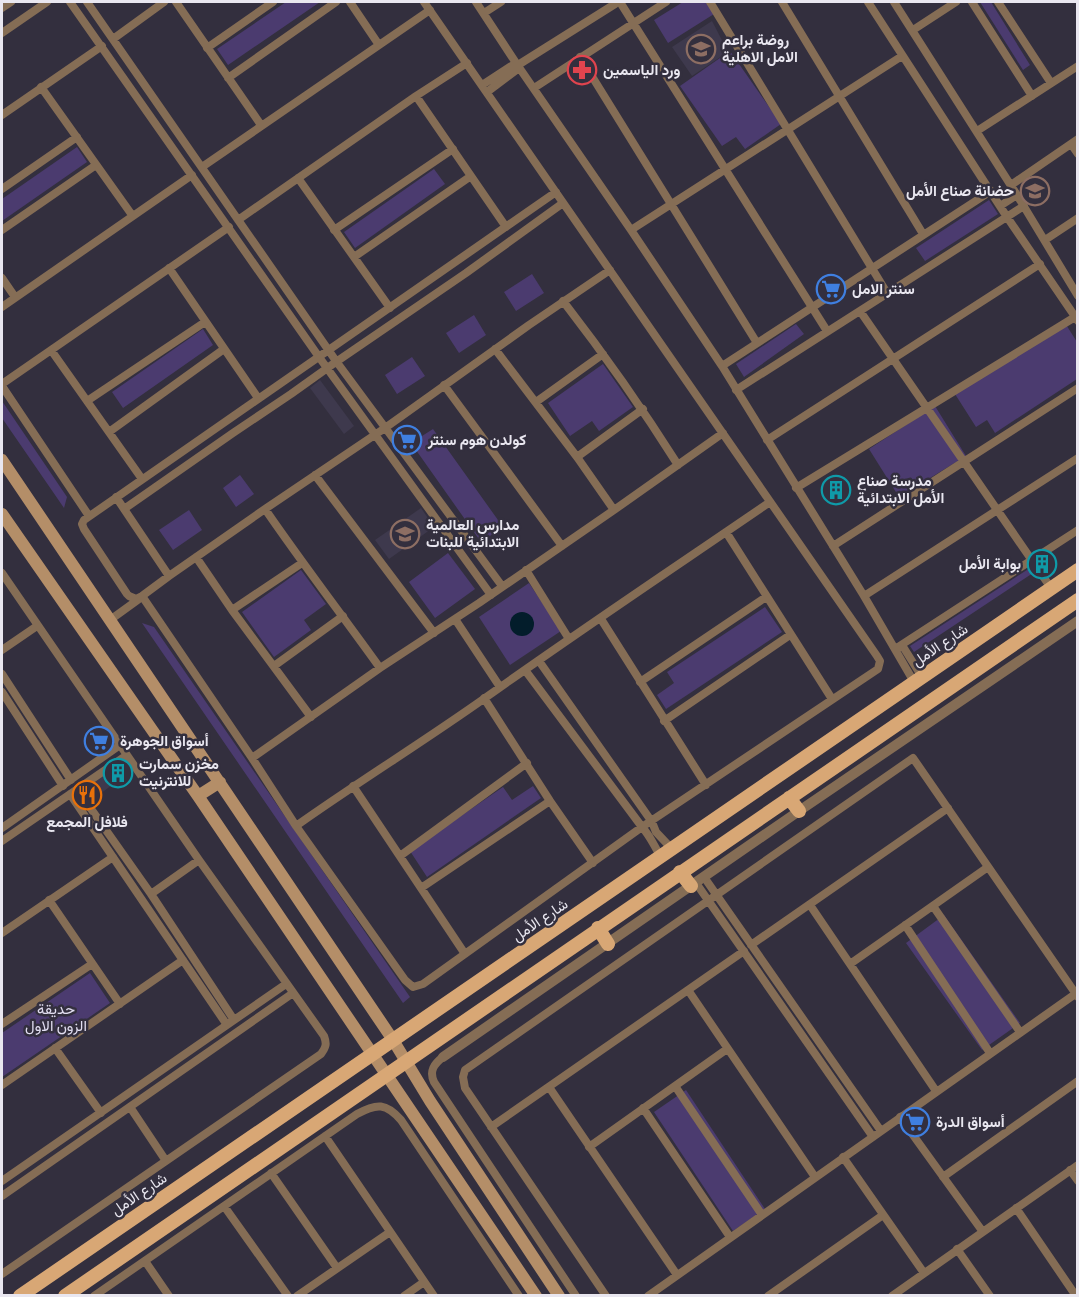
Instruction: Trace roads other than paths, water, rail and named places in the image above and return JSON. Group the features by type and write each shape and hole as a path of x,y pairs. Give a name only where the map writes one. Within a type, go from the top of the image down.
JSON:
{"main road":[{"path":"2,460 393,1040 430,1101 560,1296"},
{"path":"2,514 198,796 537,1296"},
{"name":"شارع الأمل","path":"20,1296 393,1040 663,848 829,741 1077,570"},
{"path":"65,1296 1077,600"},
{"path":"829,741 842,761"},
{"path":"198,796 220,782"},
{"path":"789,798 799,811"},
{"path":"680,872 697,882"},
{"path":"598,928 608,944"}],"street":[{"path":"2,8 11,2"},
{"path":"2,33 47,2"},
{"path":"70,2 318,357 491,594"},
{"path":"87,2 336,361 502,586"},
{"path":"113,39 164,2"},
{"path":"176,2 261,125"},
{"path":"207,48 273,2"},
{"path":"228,78 336,2"},
{"path":"350,2 379,45"},
{"path":"141,597 296,826 408,984 413,987 423,984 642,827 878,669 880,661 878,656 424,2"},
{"path":"476,2 722,366 796,488 918,680"},
{"path":"484,13 501,2"},
{"path":"484,88 618,2 827,332"},
{"path":"534,88 666,2"},
{"path":"710,2 887,293"},
{"path":"782,2 923,234"},
{"path":"796,488 1076,319 868,2"},
{"path":"894,2 1011,185 1077,295"},
{"path":"913,30 956,2"},
{"path":"972,2 1032,96"},
{"path":"998,2 1051,83"},
{"path":"202,167 430,9"},
{"path":"2,115 102,46"},
{"path":"631,230 902,56"},
{"path":"580,57 757,344"},
{"path":"238,220 466,63"},
{"path":"977,131 1077,66"},
{"path":"41,87 132,215"},
{"path":"416,96 506,227"},
{"path":"2,189 77,137"},
{"path":"1011,185 1074,142 1077,154"},
{"path":"334,230 453,149"},
{"path":"2,230 96,165"},
{"path":"2,307 192,175"},
{"path":"354,257 471,176"},
{"path":"298,178 390,308"},
{"path":"722,366 991,191"},
{"path":"141,597 132,598 127,594 84,529 82,522 556,192"},
{"path":"1000,206 1017,195"},
{"path":"124,509 466,273 563,202"},
{"path":"736,390 1024,206"},
{"path":"1045,240 1077,218"},
{"path":"89,516 2,385 229,227"},
{"path":"767,440 1040,264"},
{"path":"169,268 258,398"},
{"path":"110,620 196,557 610,270"},
{"path":"2,278 15,297"},
{"path":"563,301 643,410 678,465"},
{"path":"860,310 1052,588"},
{"path":"87,401 205,322"},
{"path":"109,432 224,349"},
{"path":"495,349 614,510"},
{"path":"51,350 142,479"},
{"path":"536,402 603,354"},
{"path":"444,385 561,546"},
{"path":"833,546 1077,388"},
{"path":"577,457 643,410"},
{"path":"252,758 723,433"},
{"path":"864,596 1077,458"},
{"path":"315,475 434,633"},
{"path":"116,497 169,576"},
{"path":"296,826 771,502"},
{"path":"265,509 380,668"},
{"path":"898,647 1077,530"},
{"path":"726,532 832,699"},
{"path":"196,557 311,717"},
{"path":"232,610 302,563"},
{"path":"526,570 569,639"},
{"path":"2,573 326,1042 321,1054 2,1274"},
{"path":"640,682 766,597"},
{"path":"274,666 343,616"},
{"path":"455,619 500,687"},
{"path":"601,619 706,785"},
{"path":"576,1296 434,1082 431,1073 433,1068 443,1057 1077,621"},
{"path":"2,650 37,626"},
{"path":"664,721 790,634"},
{"path":"539,661 652,822 663,848"},
{"path":"525,670 642,827 663,848"},
{"path":"2,674 67,782"},
{"path":"2,692 151,894 231,1023"},
{"path":"484,698 593,863"},
{"path":"2,828 120,746"},
{"path":"2,841 127,755"},
{"path":"606,1296 463,1084 464,1073 468,1067 913,758 1077,994 936,1091 648,1296"},
{"path":"400,856 527,763"},
{"path":"353,786 465,954"},
{"path":"74,791 113,857 183,960 231,1023"},
{"path":"421,888 550,801"},
{"path":"491,1127 948,808"},
{"path":"2,933 113,857"},
{"path":"151,894 199,860"},
{"path":"850,964 988,867"},
{"path":"697,882 712,898 881,1131"},
{"path":"49,900 120,1004"},
{"path":"810,905 936,1091"},
{"path":"933,906 1020,1032"},
{"path":"905,926 990,1053"},
{"path":"747,948 873,1137"},
{"path":"2,1085 183,960"},
{"path":"2,1024 92,964"},
{"path":"2,1181 286,984"},
{"path":"688,990 815,1178"},
{"path":"2,1196 293,993"},
{"path":"55,1048 101,1113"},
{"path":"589,1147 727,1049"},
{"path":"943,1177 1077,1081"},
{"path":"675,1086 762,1215"},
{"path":"549,1087 678,1275"},
{"path":"96,1295 367,1108 381,1106 393,1111 410,1131 519,1296"},
{"path":"130,1107 166,1161"},
{"path":"643,1108 730,1238"},
{"path":"900,1117 983,1232"},
{"path":"325,1136 434,1296"},
{"path":"843,1157 924,1273"},
{"path":"895,1295 1074,1168 1077,1181"},
{"path":"271,1173 338,1268"},
{"path":"224,1206 288,1296"},
{"path":"1016,1208 1076,1296"},
{"path":"768,1296 884,1215"},
{"path":"297,1296 390,1232"},
{"path":"957,1250 990,1296"},
{"path":"145,1260 170,1296"},
{"path":"404,1296 424,1282"}],"water":[{"path":"522,612 527,613 533,619 533,629 527,635 522,636 517,635 511,629 510,624 511,619 517,613"}],"place":[{"name":"روضة براعم الامل الاهلية","path":"701,49"},
{"name":"ورد الياسمين","path":"582,70"},
{"name":"حضانة صناع الأمل","path":"1035,191"},
{"name":"سنتر الامل","path":"831,289"},
{"name":"كولدن هوم سنتر","path":"407,440"},
{"name":"مدرسة صناع الأمل الابتدائية","path":"836,490"},
{"name":"مدارس العالمية الابتدائية للبنات","path":"405,534"},
{"name":"بوابة الأمل","path":"1042,564"},
{"name":"أسواق الجوهرة","path":"99,741"},
{"name":"مخزن سمارت للانترنيت","path":"118,773"},
{"name":"فلافل المجمع","path":"87,795"},
{"name":"أسواق الدرة","path":"915,1122"}],"park label":[{"name":"حديقة الزون الاول","path":"56,1018"}]}
